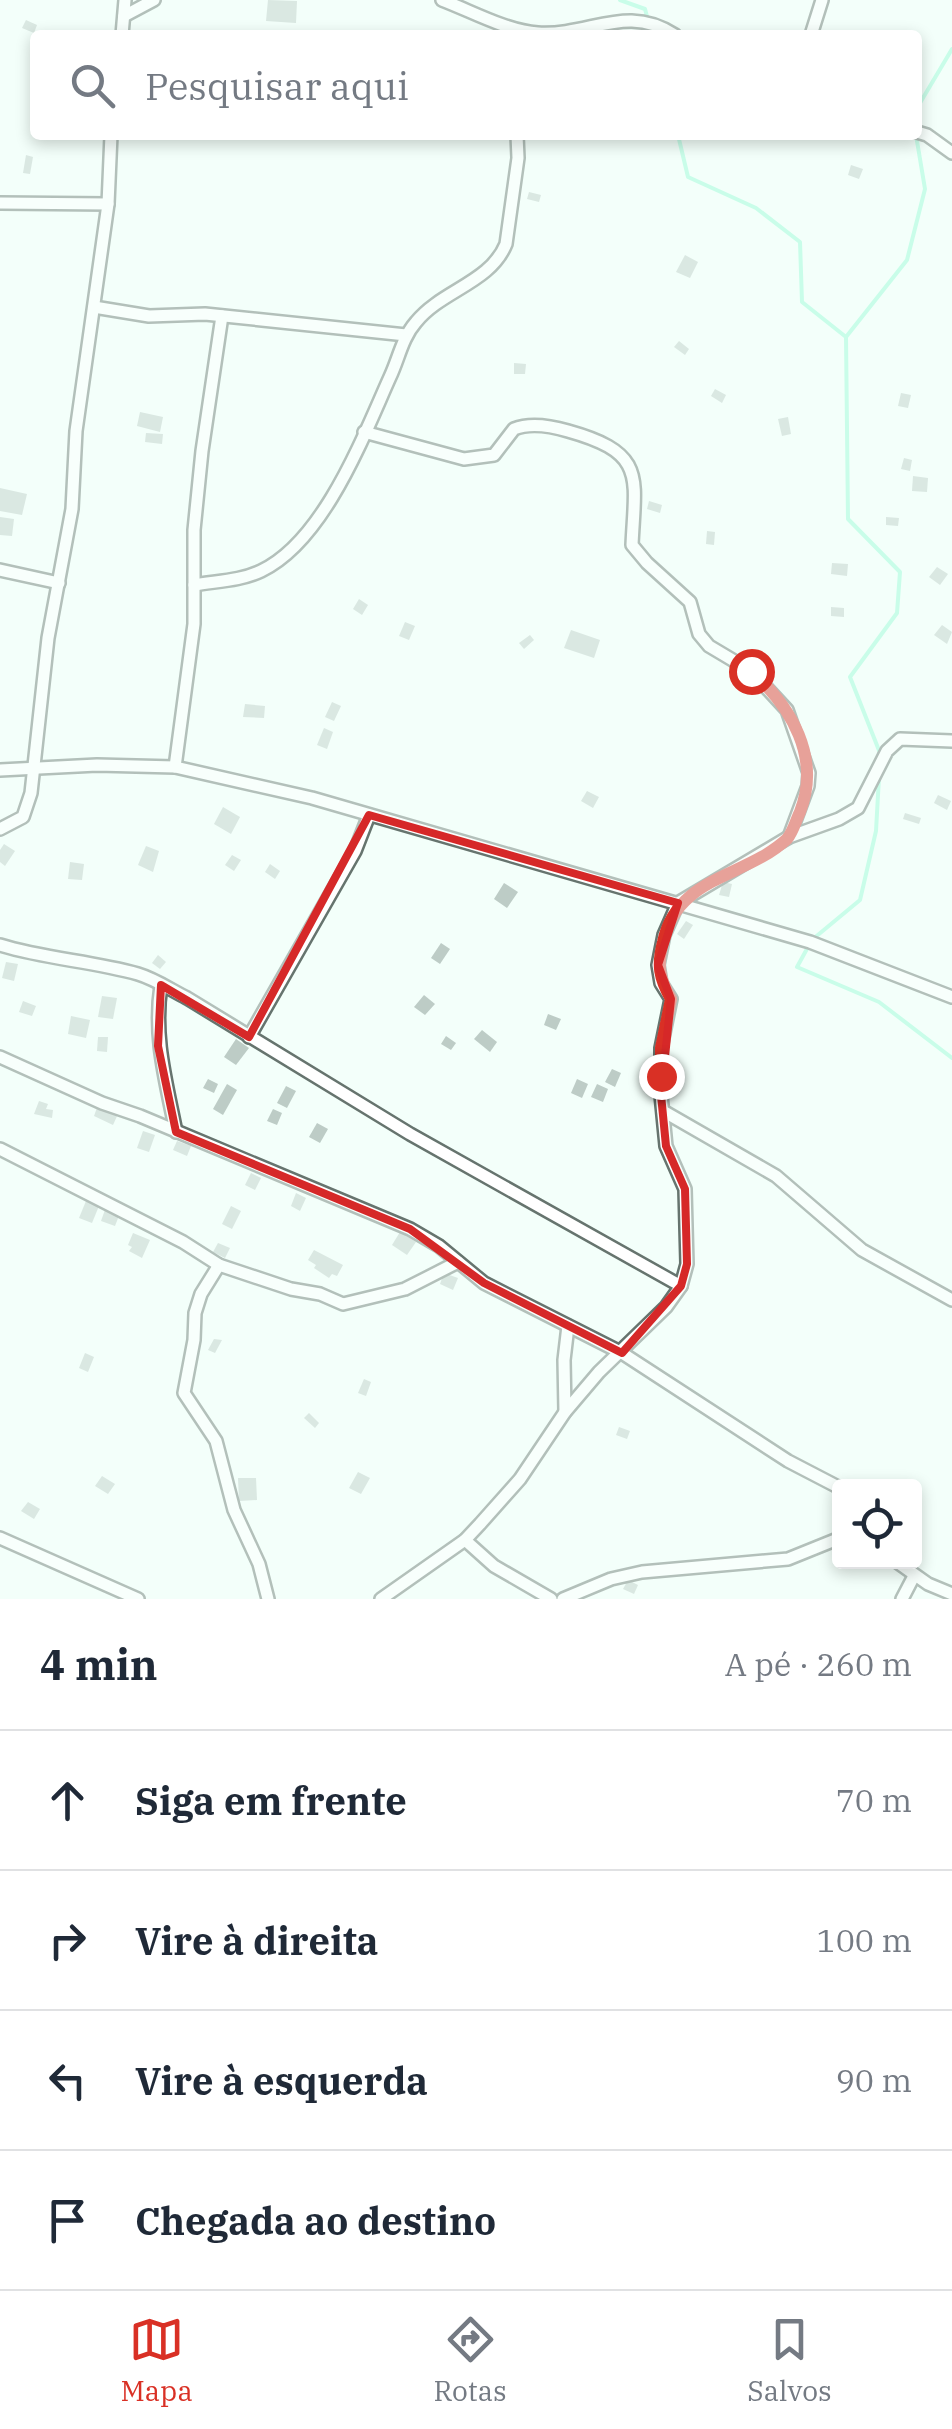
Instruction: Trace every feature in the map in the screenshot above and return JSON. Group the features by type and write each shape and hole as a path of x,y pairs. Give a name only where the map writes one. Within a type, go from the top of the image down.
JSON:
{"street":[{"path":"123,30 125,0"},
{"path":"124,16 154,0"},
{"path":"442,0 523,30"},
{"path":"813,30 822,0"},
{"path":"574,30 641,19 668,30"},
{"path":"922,133 952,153"},
{"path":"0,829 23,817 31,793 58,584 72,510 76,431 108,204 111,140"},
{"path":"194,585 239,579 281,559 339,487 393,372 406,335 426,312 457,288 481,276 502,255 518,158 517,140"},
{"path":"0,203 108,204"},
{"path":"94,308 149,316 222,316 406,335"},
{"path":"175,767 189,670 194,530 202,451 222,316"},
{"path":"364,432 464,459 494,455 514,429 533,425 590,438 616,450 628,464 637,495 632,545 647,564 690,602 699,634 708,646 758,678 787,710 795,726 809,773 790,837"},
{"path":"0,570 58,584"},
{"path":"381,1599 465,1540 520,1478 565,1412 599,1372 666,1307 681,1286 686,1264 686,1189 666,1146 661,1048 671,999 661,983 658,965 664,935 678,903 790,837 840,819 858,808 887,750 900,738 952,741"},
{"path":"0,770 97,765 175,767 312,798 810,942 952,996"},
{"path":"249,1037 355,851 369,814"},
{"path":"0,945 34,956 86,962 142,975 161,984 533,1205 681,1286"},
{"path":"161,984 156,1016 158,1046 176,1132"},
{"path":"0,1057 102,1104 410,1228 484,1283 622,1352 788,1461 832,1484"},
{"path":"663,1111 776,1176 862,1250 952,1300"},
{"path":"0,1149 183,1242 219,1265 343,1304 406,1289 458,1262"},
{"path":"219,1265 201,1294 195,1313 184,1393 216,1441 234,1510 259,1564 268,1599"},
{"path":"565,1412 568,1326"},
{"path":"0,1538 138,1599"},
{"path":"465,1540 494,1566 546,1598"},
{"path":"563,1599 610,1579 716,1563 788,1558 832,1541"},
{"path":"906,1569 952,1594"},
{"path":"902,1599 914,1576"}],"highlighted area":[{"path":"369,815 678,903 658,965 671,999 661,1095 666,1146 685,1189 687,1264 681,1286 622,1353 484,1283 410,1229 176,1132 158,1046 161,985 249,1037"}],"building":[{"path":"268,0 297,1 296,23 266,21"},
{"path":"26,20 37,25 30,31 22,28"},
{"path":"26,155 33,157 30,174 23,173"},
{"path":"851,165 863,169 859,179 848,175"},
{"path":"529,192 541,195 539,202 527,199"},
{"path":"685,255 698,262 690,278 676,272"},
{"path":"679,341 689,349 685,355 674,347"},
{"path":"514,363 526,364 525,374 514,374"},
{"path":"715,389 726,395 722,403 711,396"},
{"path":"901,393 911,395 908,408 898,406"},
{"path":"140,412 163,417 160,432 137,426"},
{"path":"788,417 791,434 782,436 778,419"},
{"path":"146,433 163,434 162,444 145,442"},
{"path":"904,458 912,460 910,471 901,469"},
{"path":"913,476 928,478 927,492 912,491"},
{"path":"0,488 27,494 22,515 0,511"},
{"path":"649,501 662,505 660,513 647,509"},
{"path":"0,517 14,519 12,536 0,535"},
{"path":"886,517 899,518 898,526 886,525"},
{"path":"707,531 715,532 714,545 706,544"},
{"path":"832,563 848,564 847,576 831,574"},
{"path":"937,567 948,574 940,585 929,577"},
{"path":"359,599 368,605 362,615 353,609"},
{"path":"831,607 844,608 844,617 831,616"},
{"path":"405,622 415,626 409,640 399,636"},
{"path":"942,625 952,632 947,644 934,635"},
{"path":"571,630 600,640 594,658 564,648"},
{"path":"530,635 534,640 524,649 519,643"},
{"path":"332,702 341,706 334,721 325,717"},
{"path":"245,704 265,706 264,718 243,717"},
{"path":"324,728 333,732 327,749 317,745"},
{"path":"587,791 599,797 593,808 581,801"},
{"path":"938,795 951,801 947,810 934,803"},
{"path":"223,807 240,817 231,834 214,824"},
{"path":"905,813 921,818 919,824 903,819"},
{"path":"4,844 15,851 5,866 0,862"},
{"path":"146,846 159,851 153,872 138,865"},
{"path":"232,855 241,860 234,871 225,865"},
{"path":"70,862 84,864 82,880 68,879"},
{"path":"270,864 280,871 275,879 265,872"},
{"path":"723,882 732,884 729,897 719,895"},
{"path":"504,883 518,892 507,908 494,899"},
{"path":"686,921 693,925 684,939 677,934"},
{"path":"441,943 450,949 440,964 431,958"},
{"path":"158,955 166,962 160,969 152,963"},
{"path":"6,962 18,964 14,981 2,978"},
{"path":"424,995 435,1004 425,1015 414,1007"},
{"path":"102,996 117,998 113,1019 98,1017"},
{"path":"23,1001 36,1006 32,1016 19,1012"},
{"path":"548,1014 561,1019 556,1030 544,1025"},
{"path":"71,1016 90,1020 86,1038 68,1034"},
{"path":"482,1030 497,1042 490,1052 474,1039"},
{"path":"446,1036 456,1043 451,1050 441,1044"},
{"path":"98,1037 108,1037 107,1052 97,1051"},
{"path":"236,1039 249,1048 236,1065 224,1057"},
{"path":"612,1069 621,1073 615,1087 605,1082"},
{"path":"208,1079 218,1084 214,1093 203,1088"},
{"path":"577,1079 588,1084 582,1098 571,1093"},
{"path":"227,1084 237,1090 223,1115 213,1109"},
{"path":"597,1084 608,1089 603,1102 591,1097"},
{"path":"286,1086 296,1091 287,1108 277,1103"},
{"path":"39,1101 53,1110 52,1118 34,1114"},
{"path":"98,1105 118,1114 113,1125 94,1116"},
{"path":"273,1109 282,1113 277,1125 267,1121"},
{"path":"317,1123 328,1129 320,1143 309,1137"},
{"path":"143,1131 155,1135 149,1152 137,1148"},
{"path":"177,1141 191,1146 187,1156 173,1150"},
{"path":"251,1173 261,1178 255,1190 245,1185"},
{"path":"296,1193 306,1198 300,1211 291,1206"},
{"path":"86,1201 99,1206 92,1223 79,1218"},
{"path":"231,1206 241,1211 232,1229 222,1224"},
{"path":"106,1207 120,1213 115,1226 101,1221"},
{"path":"400,1232 416,1242 407,1255 392,1245"},
{"path":"133,1233 150,1240 142,1258 129,1251"},
{"path":"218,1243 230,1248 225,1258 213,1252"},
{"path":"314,1250 343,1265 337,1276 332,1274 329,1278 314,1268 316,1265 308,1260"},
{"path":"444,1273 458,1278 453,1290 440,1284"},
{"path":"214,1339 222,1340 215,1353 208,1350"},
{"path":"85,1353 94,1357 88,1372 79,1368"},
{"path":"364,1379 371,1382 366,1396 358,1393"},
{"path":"309,1413 319,1423 315,1428 304,1418"},
{"path":"619,1427 630,1431 627,1439 616,1435"},
{"path":"358,1472 370,1478 361,1494 349,1488"},
{"path":"102,1476 115,1484 108,1494 95,1486"},
{"path":"238,1478 256,1478 257,1500 239,1501"},
{"path":"28,1502 40,1509 34,1519 21,1511"},
{"path":"628,1580 638,1585 634,1594 623,1589"}],"waterway":[{"path":"620,0 645,9 651,30"},
{"path":"922,100 952,49"},
{"path":"679,140 688,177 756,208 800,242 802,302 846,337"},
{"path":"880,753 850,677 897,613 900,572 848,519 846,337 907,260 925,189 917,140"},
{"path":"813,939 860,900 876,831 879,777"},
{"path":"808,947 797,967 879,1002 952,1058"}],"route":[{"path":"661,1076 661,1048 671,999 661,983 658,965 664,935 678,903 790,837 808,786 809,773 795,726 787,710 751,671"}]}
